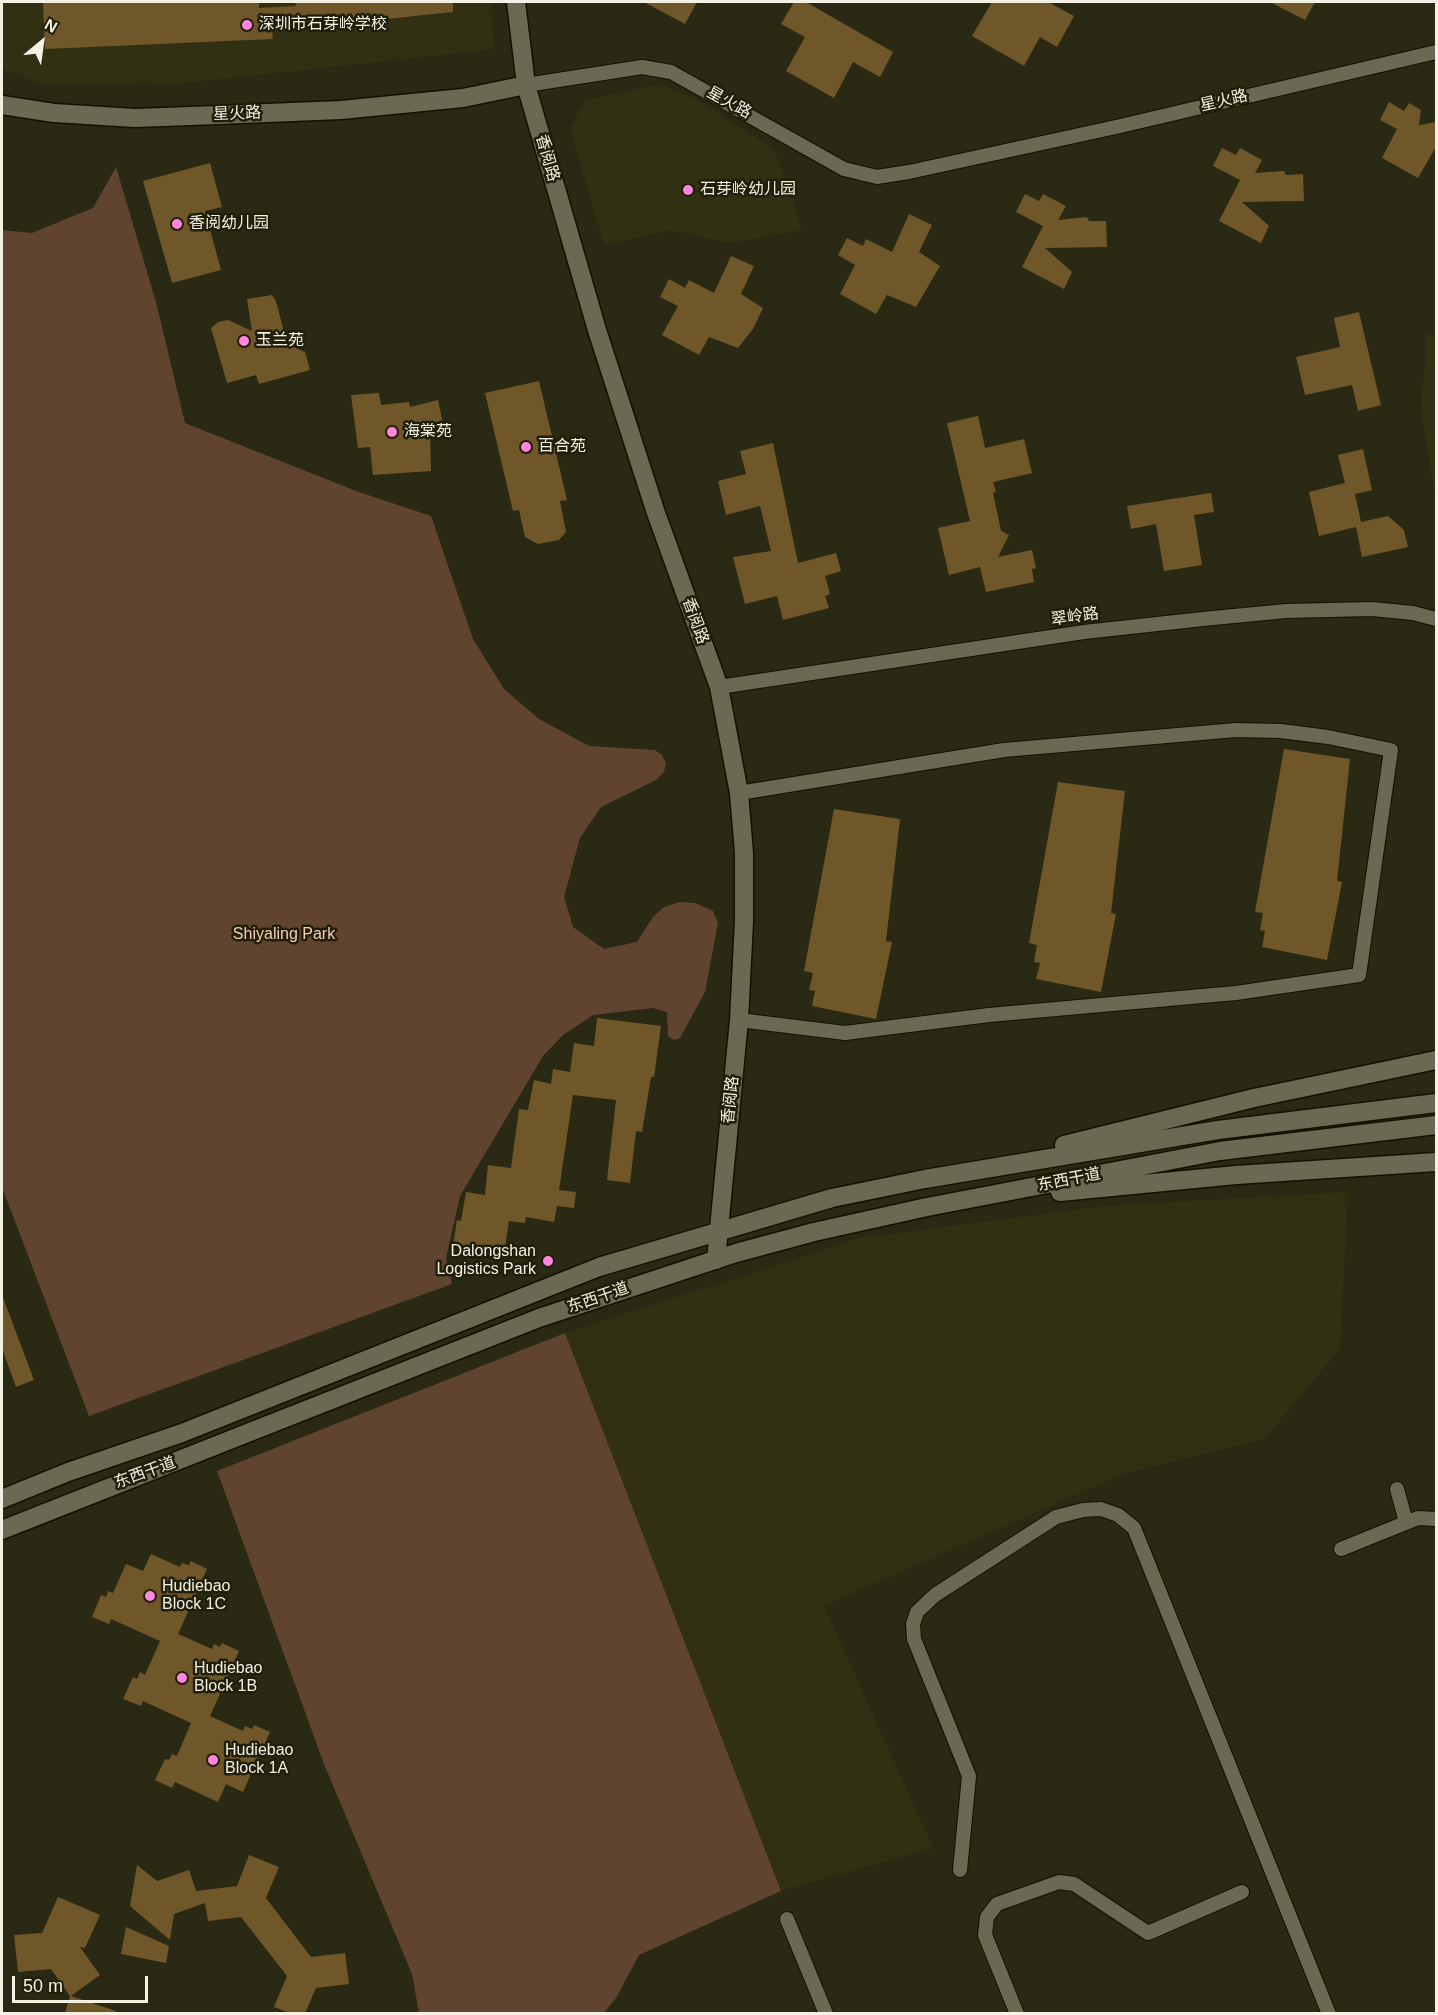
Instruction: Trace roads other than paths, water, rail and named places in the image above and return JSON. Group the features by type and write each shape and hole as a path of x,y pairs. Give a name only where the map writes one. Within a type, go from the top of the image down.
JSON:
{"main road":[{"name":"香阅路","path":"516,2 526,85 597,330 656,513 718,687 739,793 744,853 744,921 739,1020 717,1230 716,1260"},
{"name":"星火路","path":"2,105 54,113 135,118 218,115 342,110 463,98 526,85"},
{"path":"925,1179 1254,1098 1437,1060"},
{"name":"东西干道","path":"2,1499 68,1472 182,1433 599,1267 717,1230 832,1198 925,1179 1218,1130 1437,1103"},
{"name":"东西干道","path":"2,1530 540,1318 716,1260 814,1232 927,1207 1220,1151 1437,1125"},
{"path":"927,1207 1143,1183 1437,1162"}],"street":[{"name":"星火路","path":"526,85 642,67 671,72 844,169 877,177 1116,127 1437,51"},
{"name":"翠岭路","path":"718,687 1084,632 1286,611 1371,609 1413,613 1437,619"},
{"path":"739,793 1004,750 1236,730 1281,731 1328,736 1391,750 1359,975 1236,993 989,1015 845,1033 739,1020"},
{"path":"1397,1489 1406,1522"},
{"path":"960,1870 969,1776 914,1639 913,1624 917,1612 935,1595 1056,1517 1083,1510 1101,1509 1118,1515 1134,1528 1329,2013"},
{"path":"1341,1549 1418,1518 1437,1519"},
{"path":"1017,2013 985,1935 987,1917 997,1904 1059,1882 1074,1884 1148,1933 1242,1892"},
{"path":"787,1919 826,2013"}],"place":[{"name":"深圳市石芽岭学校","path":"247,25"},
{"name":"石芽岭幼儿园","path":"688,190"},
{"name":"香阅幼儿园","path":"177,224"},
{"name":"玉兰苑","path":"244,341"},
{"name":"海棠苑","path":"392,432"},
{"name":"百合苑","path":"526,447"},
{"name":"Dalongshan Logistics Park","path":"548,1261"},
{"name":"Hudiebao Block 1C","path":"150,1596"},
{"name":"Hudiebao Block 1B","path":"182,1678"},
{"name":"Hudiebao Block 1A","path":"213,1760"}],"park label":[{"name":"Shiyaling Park","path":"284,935"}]}
